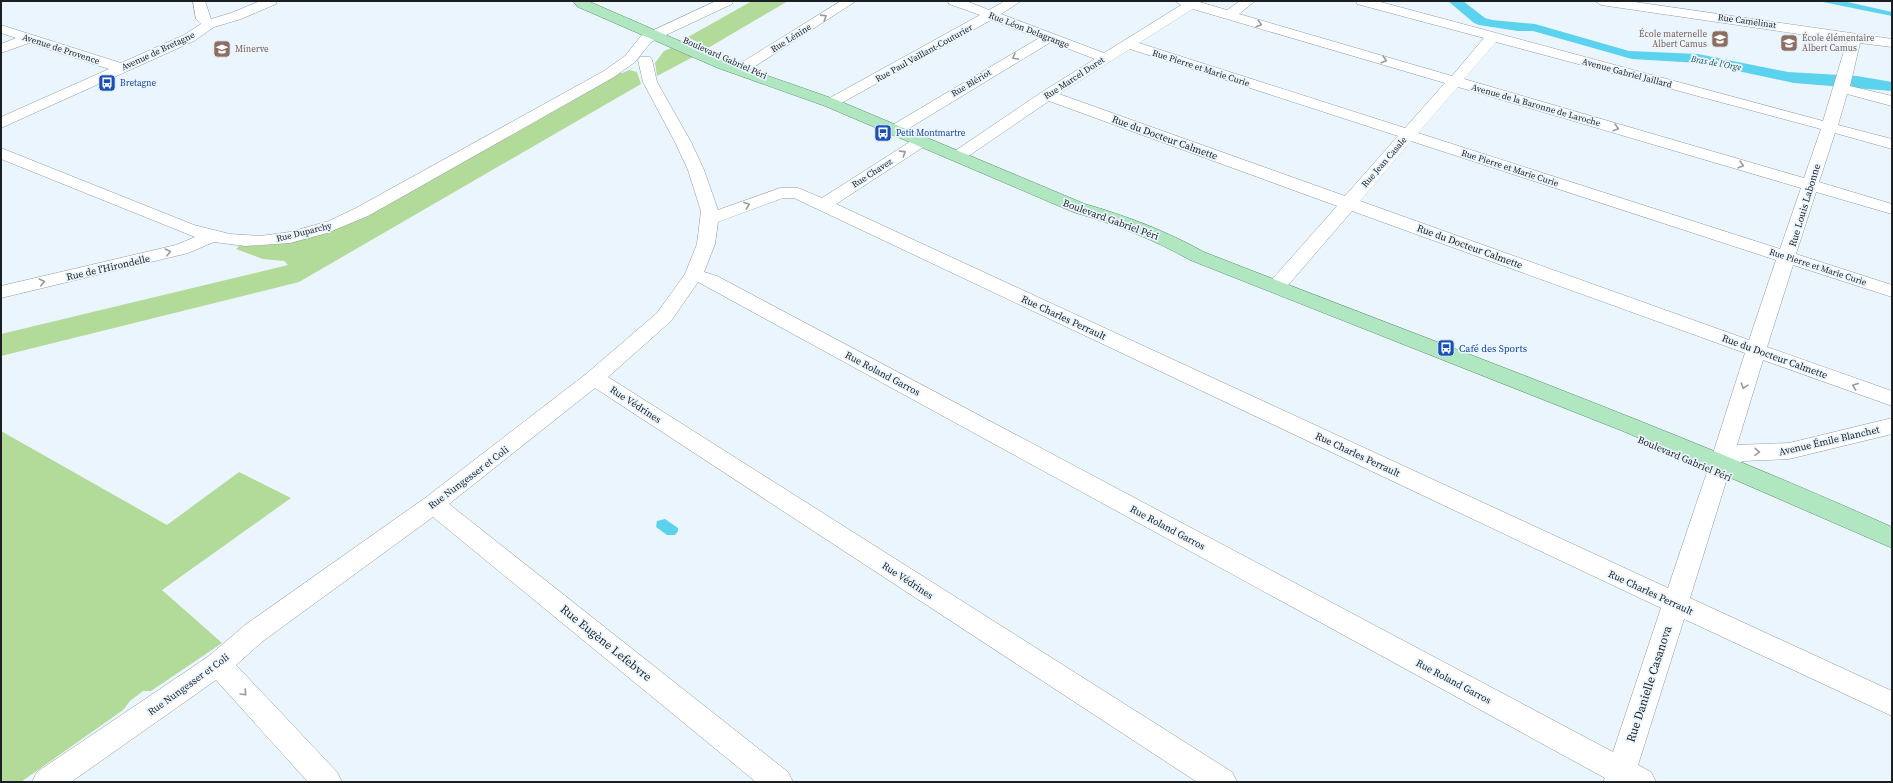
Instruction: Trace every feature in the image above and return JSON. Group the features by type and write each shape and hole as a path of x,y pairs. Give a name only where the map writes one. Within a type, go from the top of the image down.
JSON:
{"main road":[{"name":"Boulevard Gabriel Péri","path":"582,2 665,35 735,66 922,141 1079,208 1118,220 1168,240 1196,256 1481,368 1600,423 1720,467 1892,540"}],"street":[{"path":"199,1 203,19 209,24"},
{"name":"Avenue de Bretagne","path":"1,123 188,38 209,24 236,16 271,1"},
{"path":"643,62 665,35 727,1"},
{"path":"665,35 738,1"},
{"name":"Rue Lénine","path":"735,66 749,64 850,1"},
{"name":"Rue Léon Delagrange","path":"954,1 1048,38 1105,58"},
{"name":"Rue Paul Vaillant-Couturier","path":"832,104 1016,1"},
{"path":"1229,15 1249,1"},
{"name":"Avenue Gabriel Jaillard","path":"1362,1 1892,144"},
{"name":"Rue Camélinat","path":"1601,1 1892,43"},
{"name":"Avenue de la Baronne de Laroche","path":"1186,2 1892,209"},
{"name":"Rue Marcel Doret","path":"958,156 1047,95 1128,44 1186,2"},
{"name":"Avenue de Provence","path":"1,29 122,68"},
{"name":"Rue Jean Casale","path":"1276,287 1493,37"},
{"name":"Rue Louis Labonne","path":"1720,467 1756,349 1843,83 1855,37"},
{"path":"1,49 29,38"},
{"name":"Rue Blériot","path":"895,130 1048,38"},
{"name":"Rue Pierre et Marie Curie","path":"1128,44 1892,291"},
{"name":"Rue Duparchy","path":"1,153 198,232 212,236 246,241 275,239 314,231 346,220 609,74 643,62"},
{"name":"Rue Nungesser et Coli","path":"47,782 218,664 254,633 433,504 594,379 631,348 664,317 694,275 706,244 710,211 696,170 643,62"},
{"path":"1843,83 1892,101"},
{"name":"Rue du Docteur Calmette","path":"1047,95 1892,399"},
{"name":"Rue Chavez","path":"823,205 922,141"},
{"name":"Rue Charles Perrault","path":"710,219 780,193 798,193 1892,704"},
{"name":"Rue de l'Hirondelle","path":"2,291 182,249 212,236"},
{"name":"Rue Roland Garros","path":"694,275 710,280 1627,778"},
{"name":"Rue Védrines","path":"594,379 603,383 1222,782"},
{"name":"Avenue Émile Blanchet","path":"1720,467 1739,453 1770,453 1789,451 1892,426"},
{"name":"Rue Danielle Casanova","path":"1627,778 1675,603 1720,467"},
{"name":"Rue Eugène Lefebvre","path":"433,504 778,782"},
{"path":"218,664 327,782"}],"green space":[{"path":"752,1 788,1 708,48 688,37"},
{"path":"671,48 693,57 657,76 655,63 664,51"},
{"path":"629,70 637,72 641,84 299,282 1,356 1,334 288,265 284,261 263,259 236,249 239,246 267,245 300,239 619,73"},
{"path":"1,431 167,525 239,472 291,498 162,590 222,643 151,691 143,691 130,701 123,710 21,782 1,782"}],"water":[{"name":"Bras de l'Orge","path":"1448,1 1463,1 1485,18 1492,20 1535,24 1629,51 1698,54 1788,72 1857,76 1892,82 1892,91 1794,83 1700,63 1632,59 1533,31 1518,31 1479,25 1474,23"},
{"path":"1818,1 1843,1 1892,12 1892,16"},
{"path":"665,519 678,528 675,535 667,535 656,527 657,521"}],"place":[{"name":"École maternelle Albert Camus","path":"1720,39"},
{"name":"École élémentaire Albert Camus","path":"1789,43"},
{"name":"Minerve","path":"222,49"},
{"name":"Bretagne","path":"107,83"},
{"name":"Petit Montmartre","path":"883,133"},
{"name":"Café des Sports","path":"1446,348"}]}
